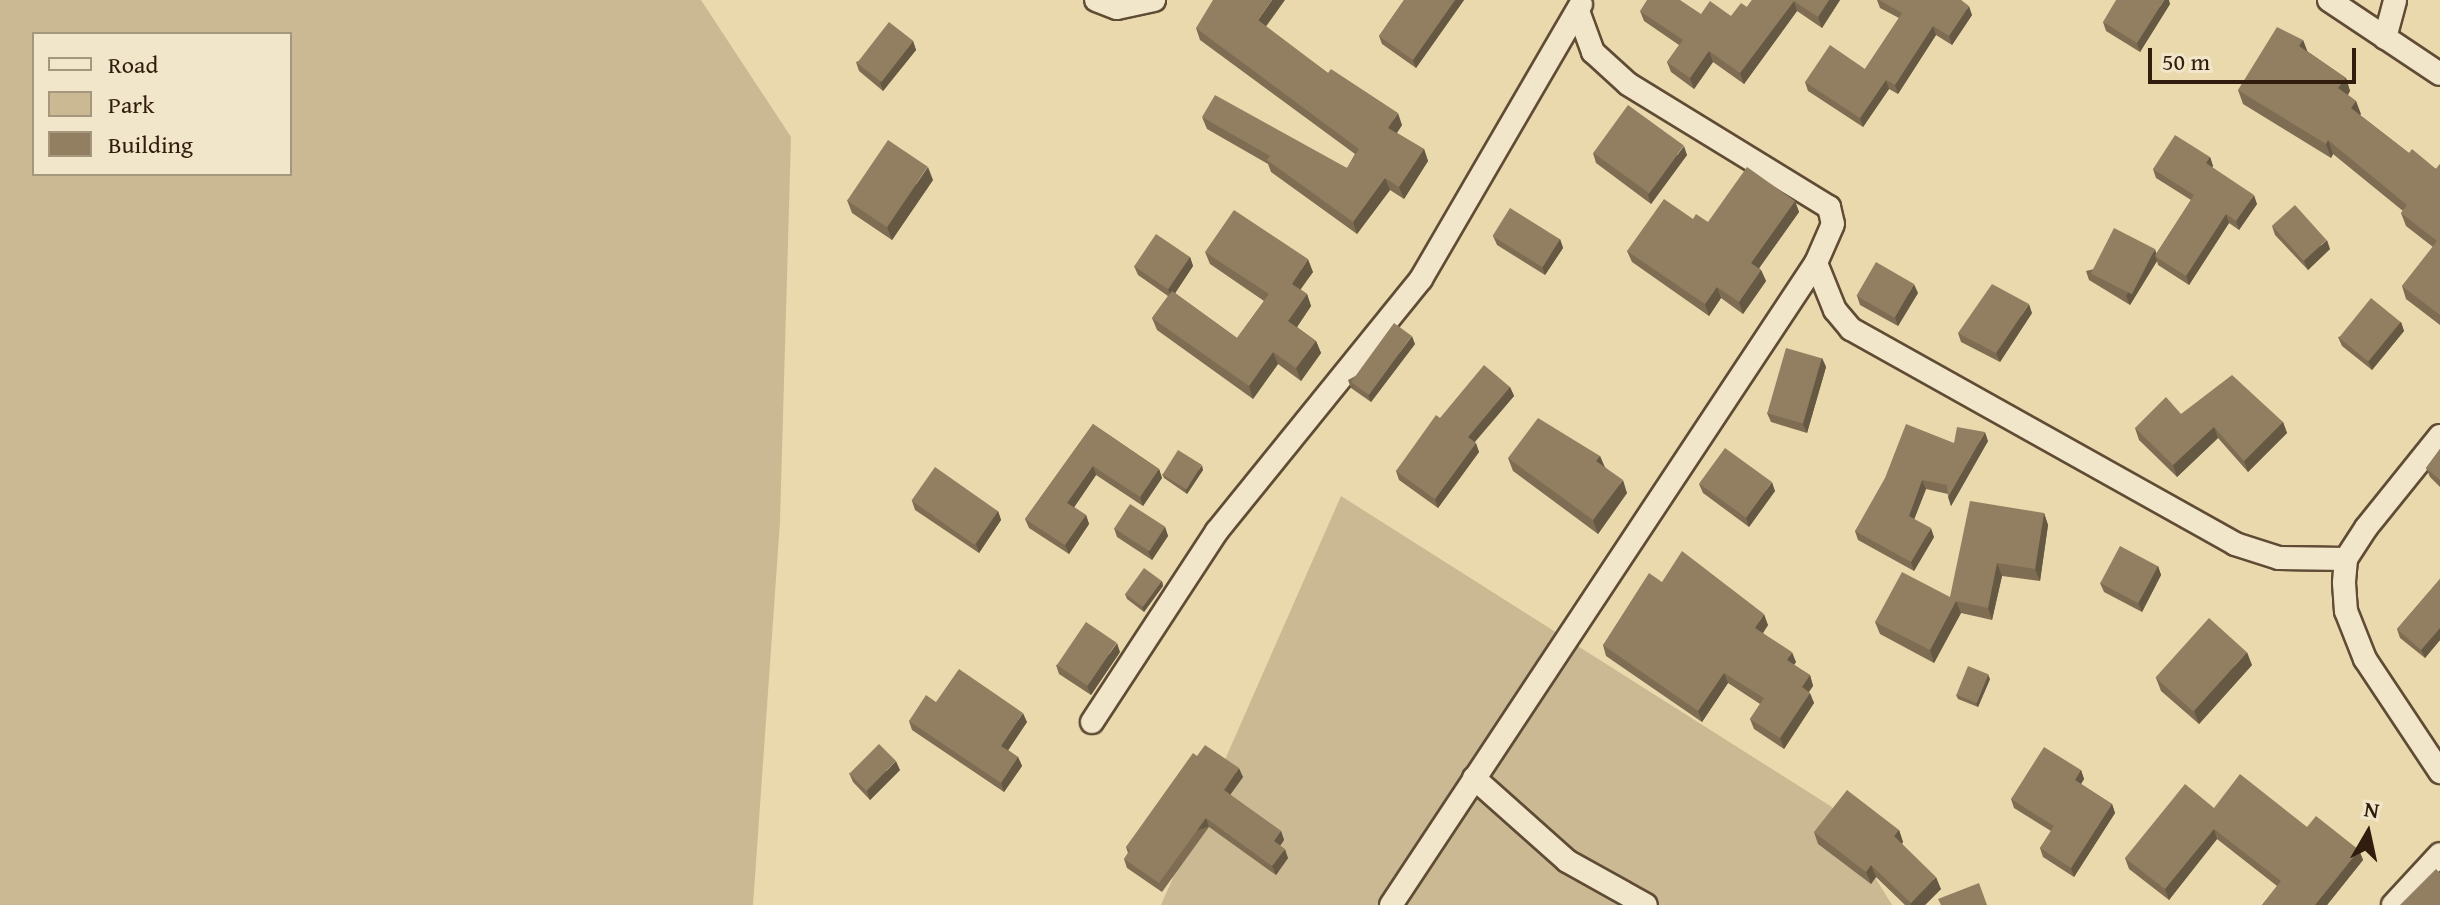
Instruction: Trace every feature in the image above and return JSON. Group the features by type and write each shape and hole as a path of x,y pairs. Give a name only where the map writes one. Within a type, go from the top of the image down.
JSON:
{"street":[{"path":"1096,0 1117,8 1154,0"},
{"path":"2329,0 2440,74"},
{"path":"2385,38 2395,0"},
{"path":"1391,905 1604,590 1816,263 1833,224 1829,207 1628,84 1593,52 1580,6"},
{"path":"1092,722 1217,531 1421,279 1580,6"},
{"path":"1816,263 1835,310 1851,329 2235,544 2279,558 2346,559"},
{"path":"2440,436 2346,559 2346,611 2365,659 2440,772"},
{"path":"1474,778 1567,861 1646,905"},
{"path":"2393,905 2440,854"}],"green space":[{"path":"0,0 701,0 791,137 780,522 753,905 0,905"},
{"path":"1341,496 1832,807 1892,905 1161,905"}],"building":[{"path":"1213,0 1272,0 1258,20 1328,73 1331,69 1398,113 1388,128 1424,149 1399,187 1385,178 1353,222 1267,160 1270,156 1202,117 1215,95 1347,168 1359,149 1196,28"},
{"path":"1404,0 1455,0 1413,60 1379,36"},
{"path":"1647,0 1680,0 1701,14 1710,1 1731,16 1741,3 1747,7 1752,0 1829,0 1818,17 1794,1 1740,73 1709,51 1690,78 1667,62 1683,40 1640,11"},
{"path":"1879,0 1961,0 1969,6 1949,36 1933,26 1895,85 1886,80 1860,118 1805,82 1830,45 1865,69 1902,13"},
{"path":"2116,0 2164,0 2137,43 2103,22"},
{"path":"889,22 913,41 881,82 857,63"},
{"path":"2277,27 2303,40 2299,46 2346,78 2338,88 2356,101 2351,108 2409,153 2412,149 2436,169 2440,164 2440,315 2402,286 2437,241 2401,213 2407,205 2328,140 2326,144 2238,90"},
{"path":"1628,105 1684,146 1649,193 1593,153"},
{"path":"2175,135 2210,157 2206,163 2254,195 2236,221 2226,214 2186,276 2155,256 2194,195 2153,169"},
{"path":"888,140 928,167 887,227 847,201"},
{"path":"1747,167 1795,201 1751,263 1761,270 1739,302 1717,287 1705,304 1627,251 1664,199 1693,219 1696,214 1708,222"},
{"path":"2295,205 2326,240 2303,261 2272,226"},
{"path":"1510,208 1560,239 1543,267 1493,236"},
{"path":"1234,210 1308,259 1292,284 1307,294 1288,321 1316,341 1296,368 1273,352 1249,386 1152,318 1172,291 1237,338 1269,294 1205,252"},
{"path":"2114,228 2155,249 2132,294 2091,273"},
{"path":"1156,234 1190,257 1168,289 1134,266"},
{"path":"1876,262 1914,284 1895,318 1856,296"},
{"path":"1992,284 2029,304 1996,353 1958,333"},
{"path":"2371,298 2401,322 2368,362 2339,338"},
{"path":"1394,323 1412,336 1369,395 1351,382"},
{"path":"1786,348 1822,358 1803,424 1767,413"},
{"path":"1484,365 1510,387 1468,437 1476,443 1435,499 1396,471 1436,415 1440,418"},
{"path":"2232,375 2283,422 2244,461 2214,427 2173,465 2135,428 2166,397 2181,414"},
{"path":"1538,418 1600,456 1596,461 1623,480 1593,520 1508,458"},
{"path":"1093,424 1159,469 1140,497 1093,466 1067,503 1086,515 1065,545 1025,519"},
{"path":"1906,424 1954,443 1957,427 1985,432 1948,497 1947,485 1922,480 1909,516 1931,528 1911,562 1855,531 1885,478"},
{"path":"1725,448 1772,482 1746,518 1699,484"},
{"path":"2440,449 2440,480 2426,468"},
{"path":"1178,450 1202,465 1186,489 1163,475"},
{"path":"935,467 998,511 975,545 911,501"},
{"path":"1970,501 2044,513 2035,569 1997,563 1988,608 1956,601 1930,650 1875,622 1902,572 1950,597"},
{"path":"1130,504 1165,527 1149,551 1114,528"},
{"path":"2120,546 2158,566 2138,603 2100,583"},
{"path":"1682,551 1764,614 1755,628 1792,652 1787,660 1810,675 1802,687 1810,693 1780,738 1750,719 1764,698 1724,673 1698,711 1603,645 1649,573 1662,582"},
{"path":"1144,568 1162,581 1143,607 1125,594"},
{"path":"2440,579 2440,628 2421,650 2397,629"},
{"path":"2209,618 2247,652 2193,712 2155,677"},
{"path":"1086,622 1117,643 1088,686 1057,665"},
{"path":"1968,666 1988,674 1977,703 1956,695"},
{"path":"959,669 1023,713 1001,746 1018,757 1001,783 909,721 926,695 936,702"},
{"path":"879,744 896,761 866,791 849,774"},
{"path":"1205,745 1239,768 1224,790 1281,831 1274,841 1285,849 1272,866 1206,818 1159,883 1124,859 1130,850 1126,847 1193,753 1197,756"},
{"path":"2044,747 2081,770 2075,780 2112,804 2071,868 2040,848 2054,826 2011,799"},
{"path":"2240,774 2307,827 2316,816 2359,850 2315,905 2262,905 2281,881 2214,829 2165,889 2125,858 2185,784 2214,808"},
{"path":"1847,790 1899,830 1894,836 1936,877 1911,903 1871,865 1866,872 1814,832"},
{"path":"2436,869 2440,873 2440,905 2400,905"},
{"path":"1979,883 1987,905 1941,905 1938,899"}]}
